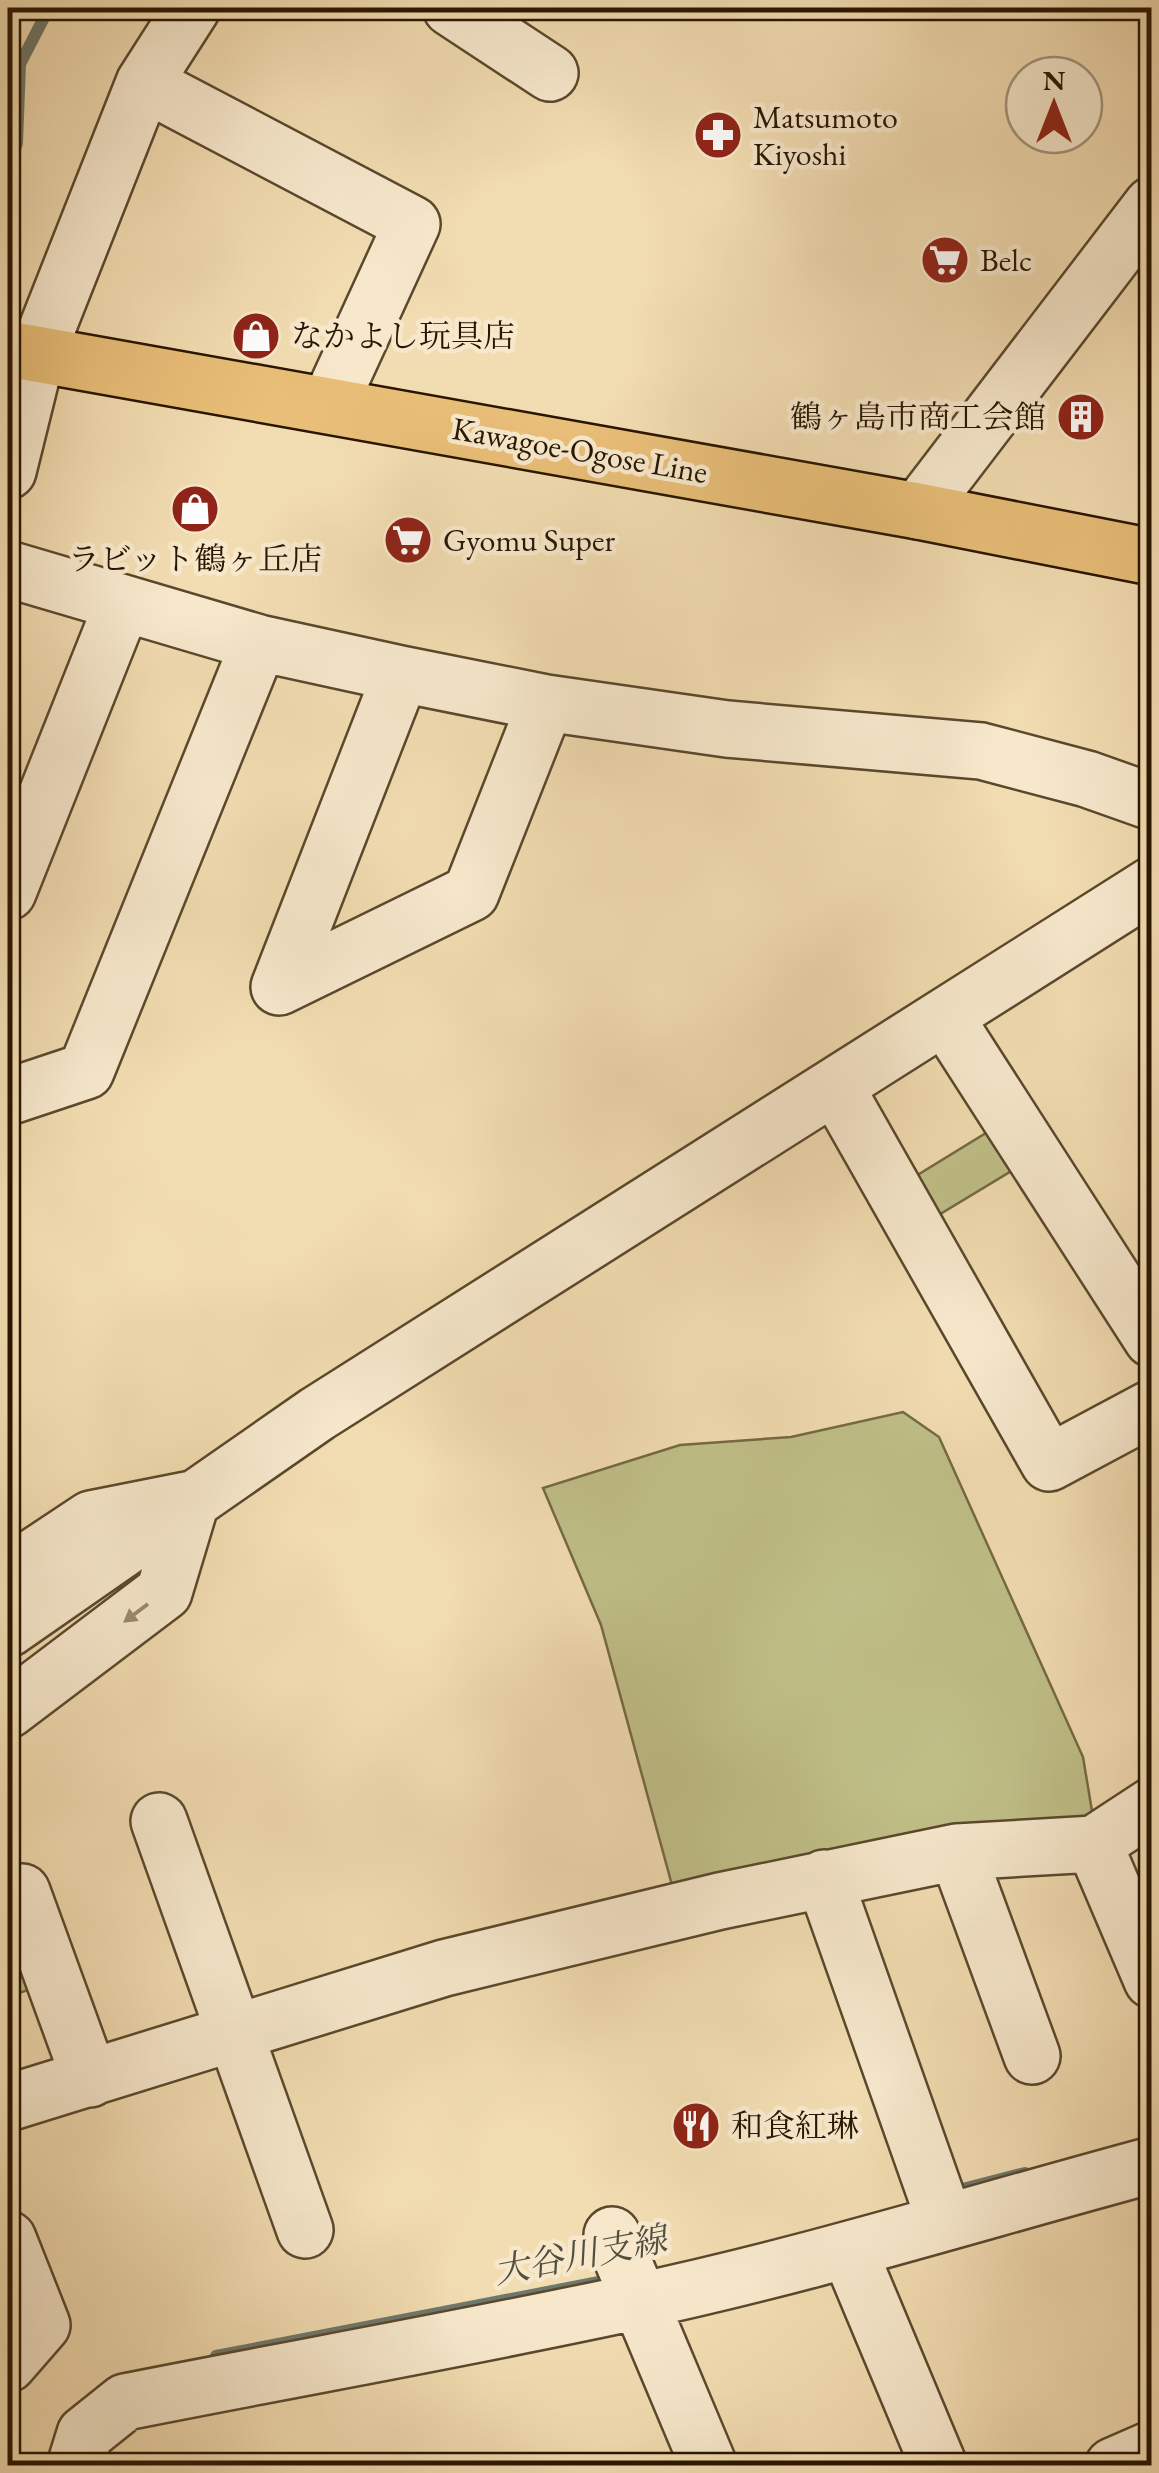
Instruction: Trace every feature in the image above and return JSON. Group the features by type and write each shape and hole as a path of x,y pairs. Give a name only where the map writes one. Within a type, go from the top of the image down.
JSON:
{"main road":[{"name":"Kawagoe-Ogose Line","path":"22,352 918,511 1152,558"}],"street":[{"path":"8,471 22,352 144,83 192,8"},
{"path":"451,8 550,73"},
{"path":"144,83 412,224 329,405"},
{"path":"918,511 1143,234"},
{"path":"8,569 259,643 401,674 546,702 727,729 980,751 1087,778 1152,802"},
{"path":"8,892 123,603"},
{"path":"8,1097 86,1071 259,643"},
{"path":"401,674 279,987 471,893 546,702"},
{"path":"8,1629 317,1414 1152,884"},
{"path":"945,1017 1152,1339"},
{"path":"835,1086 1048,1463 1152,1408"},
{"path":"8,1574 91,1519 192,1499"},
{"path":"8,1710 164,1592 192,1499"},
{"path":"8,2104 444,1968 824,1878 957,1852 1094,1844 1152,1806"},
{"path":"159,1821 305,2230"},
{"path":"1094,1844 1152,1980"},
{"path":"957,1852 1032,2056"},
{"path":"824,1878 945,2221"},
{"path":"22,1892 90,2078"},
{"path":"75,2466 85,2434 126,2402 639,2302 849,2251 1152,2165"},
{"path":"612,2236 709,2466"},
{"path":"8,2240 42,2325 8,2364"},
{"path":"849,2251 939,2466"},
{"path":"1113,2466 1152,2449"}],"shaded area":[{"path":"999,1125 1023,1164 927,1222 903,1184"},
{"path":"903,1412 939,1437 1083,1757 1094,1823 675,1896 601,1625 543,1488 680,1445 791,1437"},
{"path":"8,1888 42,1985 8,1997"}],"waterway":[{"path":"8,170 17,143 20,64 49,8"},
{"path":"8,278 12,313"},
{"name":"大谷川支線","path":"947,2193 1025,2173"},
{"name":"大谷川支線","path":"216,2356 599,2282"}],"place":[{"name":"Matsumoto Kiyoshi","path":"718,135"},
{"name":"Belc","path":"945,260"},
{"name":"なかよし玩具店","path":"256,336"},
{"name":"鶴ヶ島市商工会館","path":"1081,417"},
{"name":"ラビット鶴ヶ丘店","path":"195,509"},
{"name":"Gyomu Super","path":"408,540"},
{"name":"和食紅琳","path":"696,2126"}]}
